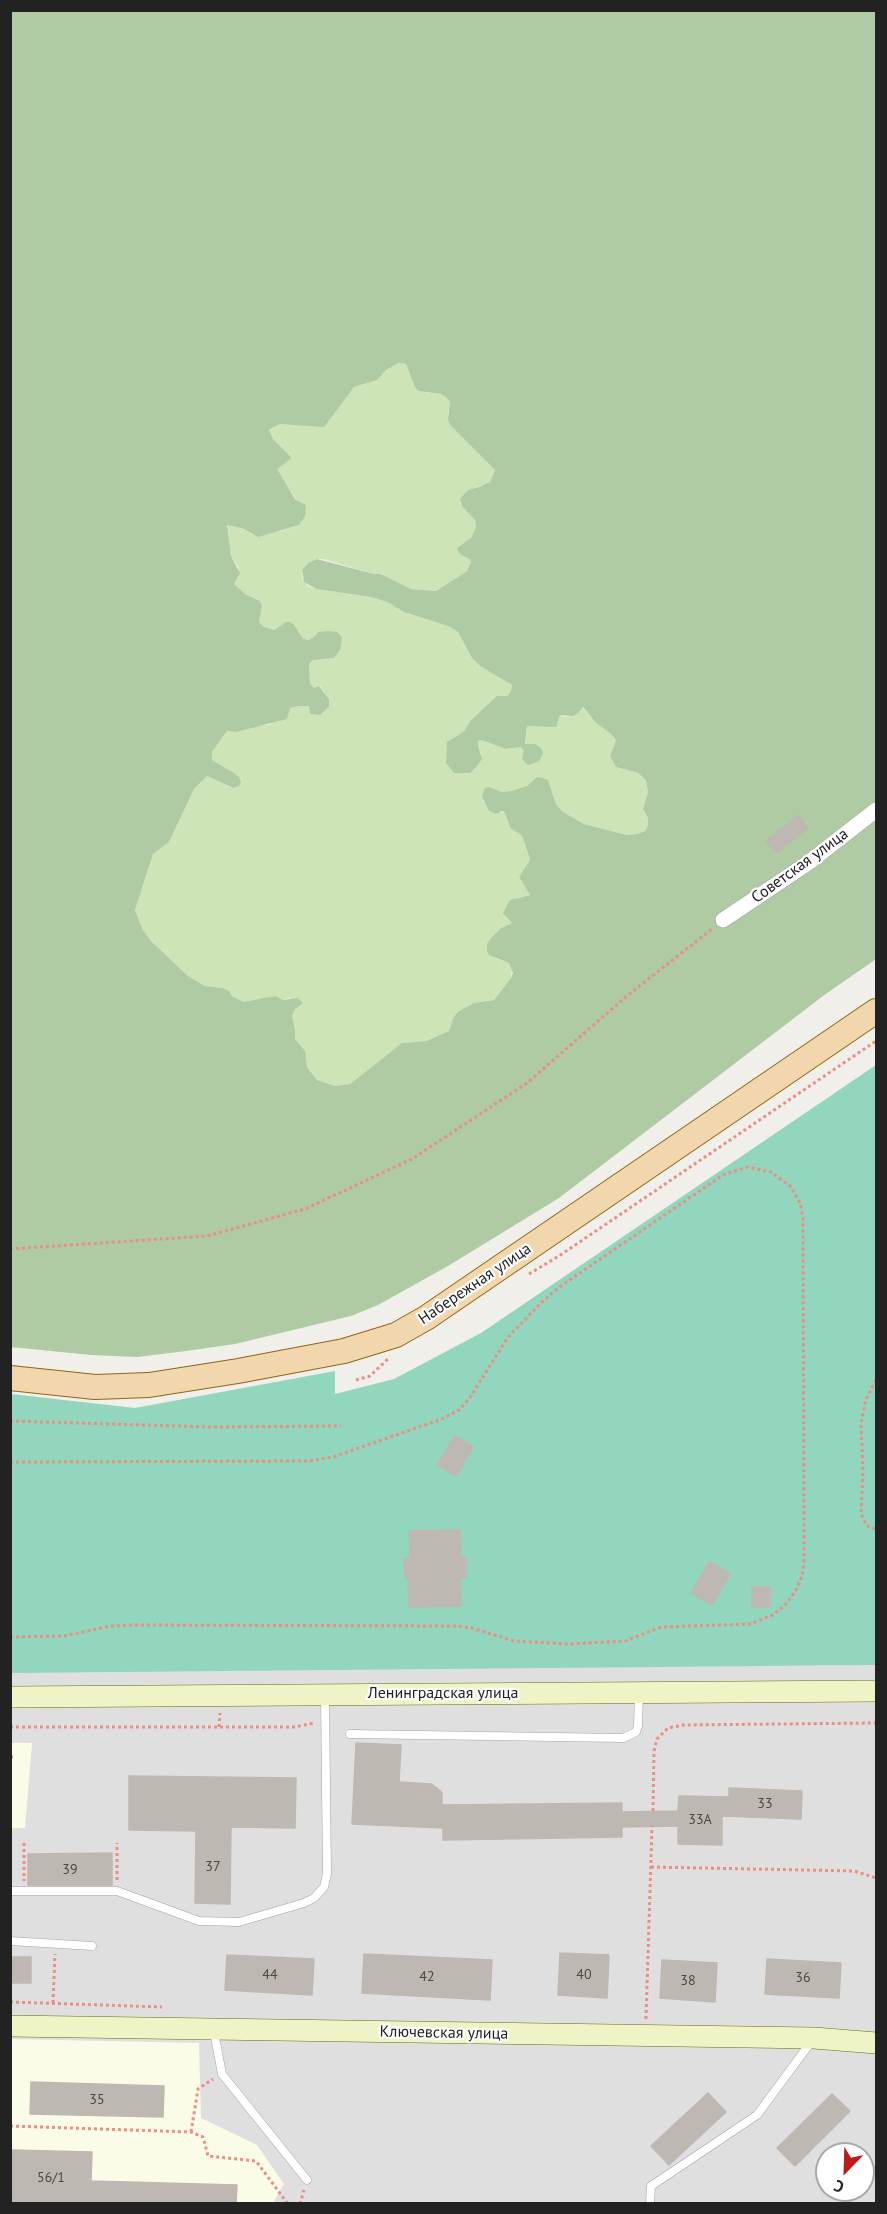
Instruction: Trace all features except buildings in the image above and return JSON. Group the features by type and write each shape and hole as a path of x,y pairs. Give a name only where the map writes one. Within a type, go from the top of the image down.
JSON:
{"main road":[{"name":"Набережная улица","path":"10,1378 95,1387 149,1385 344,1351 396,1335 444,1306 876,1011"},
{"name":"Ленинградская улица","path":"10,1697 876,1691"},
{"name":"Ключевская улица","path":"10,2026 214,2031 814,2038 876,2043"}],"street":[{"name":"Советская улица","path":"723,920 808,863 876,810"}],"lane":[{"path":"350,1734 623,1738 636,1732 639,1692"},
{"path":"10,1892 117,1891 199,1921 239,1922 314,1898 324,1887 327,1874 325,1694"},
{"path":"10,1941 92,1946"},
{"path":"214,2031 222,2074 307,2180"},
{"path":"650,2204 651,2186 758,2115 814,2038"}],"path":[{"path":"10,1249 207,1236 316,1204 412,1159 527,1083 628,995 723,920"},
{"path":"10,1462 309,1461 333,1457 442,1419 459,1410 469,1399 508,1336 541,1303 566,1282 723,1174 747,1167 771,1172 791,1187 801,1207 803,1230 804,1561 802,1576 792,1597 777,1612 767,1618 745,1624 662,1627 625,1641 569,1644 514,1641 472,1628 456,1626 136,1625 111,1626 64,1636 10,1637"},
{"path":"876,1380 866,1399 861,1424 863,1471 861,1513 869,1527 876,1529"},
{"path":"10,1421 201,1426 341,1426"},
{"path":"219,1726 220,1708"},
{"path":"653,1811 654,1751 657,1739 668,1728 683,1725 876,1724"},
{"path":"10,1727 295,1727"},
{"path":"646,2006 652,1826"},
{"path":"24,1843 24,1892"},
{"path":"117,1843 117,1891"},
{"path":"651,1867 854,1871 876,1878"},
{"path":"53,2003 55,1961"},
{"path":"10,2002 162,2007"},
{"path":"191,2132 198,2089 222,2074"},
{"path":"10,2126 191,2132 203,2137 208,2156 256,2161 288,2204"}],"shaded area":[{"path":"876,1665 876,2203 11,2203 10,1672"},
{"path":"11,1743 32,1743 25,1828 11,1828"},
{"path":"11,2039 199,2043 201,2118 257,2145 284,2184 273,2203 11,2204"}],"green space":[{"path":"11,11 876,11 876,959 823,996 559,1198 448,1266 378,1305 351,1316 235,1344 137,1357 11,1347","holes":["399,363 406,364 415,387 419,391 441,394 446,397 450,402 448,419 450,425 495,470 490,482 468,490 460,499 462,506 475,520 476,527 471,538 457,548 459,553 471,562 467,571 436,591 411,589 381,574 317,559 308,563 302,570 304,582 316,589 371,597 387,602 404,612 448,626 458,632 472,658 480,666 512,685 507,696 497,696 471,720 464,731 447,742 446,763 454,773 470,773 476,767 482,759 478,745 478,741 482,740 505,749 521,747 524,751 522,759 528,765 539,761 543,753 541,748 535,744 525,744 527,726 556,727 560,715 573,716 583,707 596,723 616,740 610,756 616,767 638,773 646,780 648,792 643,809 648,818 648,825 645,831 627,835 584,824 563,812 556,804 548,780 542,778 537,777 527,786 511,791 502,792 489,787 485,788 482,796 489,811 496,814 502,811 505,813 510,828 523,838 530,860 519,877 530,895 510,900 503,913 512,923 501,928 487,944 489,955 509,963 513,973 511,978 494,1000 474,1003 458,1012 453,1018 449,1031 426,1041 402,1043 350,1084 335,1086 317,1080 307,1067 305,1051 295,1039 292,1016 295,1009 303,1003 298,998 283,1000 276,996 244,1002 223,988 205,986 188,976 151,941 143,930 135,910 153,854 169,842 194,789 207,776 233,788 239,786 241,782 239,777 212,760 212,752 227,731 236,732 287,719 290,708 309,706 310,714 320,715 329,707 329,699 319,686 314,688 310,684 309,664 313,660 334,658 340,650 342,637 337,632 329,631 318,632 309,640 303,639 290,622 274,630 264,627 259,622 262,606 260,601 245,594 234,584 240,573 231,556 227,525 242,528 258,537 299,525 305,516 306,505 295,499 277,469 292,458 273,439 269,430 280,424 324,427 354,387 377,380 386,370"]},
{"path":"399,363 406,364 415,387 424,392 441,394 446,397 450,402 448,413 450,425 495,470 490,482 468,490 460,503 475,520 476,527 471,538 469,559 471,562 467,571 436,591 411,589 381,574 323,559 308,563 302,570 302,578 308,586 316,589 371,597 387,602 404,612 448,626 458,632 472,658 480,666 512,685 507,696 489,704 471,720 464,731 451,739 482,755 478,741 482,740 505,749 521,747 524,750 524,762 527,726 560,715 566,717 582,707 616,740 610,756 616,767 638,773 646,780 648,792 643,809 648,818 648,825 645,831 627,835 584,824 563,812 556,804 548,781 537,777 527,786 511,791 502,792 489,787 483,801 498,812 505,813 510,828 523,838 530,860 519,877 530,895 516,898 512,923 501,928 491,938 495,958 509,963 512,968 511,978 494,1000 474,1003 453,1018 449,1031 426,1041 402,1043 350,1084 335,1086 317,1080 307,1067 304,1051 295,1039 292,1016 295,1009 290,998 283,1000 276,996 244,1002 223,988 205,986 188,976 151,941 143,930 135,910 153,854 169,842 194,789 207,776 232,788 231,771 212,760 212,752 227,731 236,732 252,726 268,725 277,721 290,708 309,706 310,714 320,715 329,707 329,699 320,686 314,688 310,684 309,664 313,660 334,658 336,654 315,636 309,640 303,639 283,624 274,630 264,627 259,622 262,606 260,601 245,594 234,584 234,580 239,576 239,568 231,556 227,524 242,528 253,535 281,531 299,525 306,505 296,499 276,469 292,458 273,439 269,431 280,424 324,426 354,387 377,380 386,370"},
{"path":"876,1065 876,1665 11,1673 11,1394 135,1408 335,1371 335,1394 394,1379 481,1333"}]}
